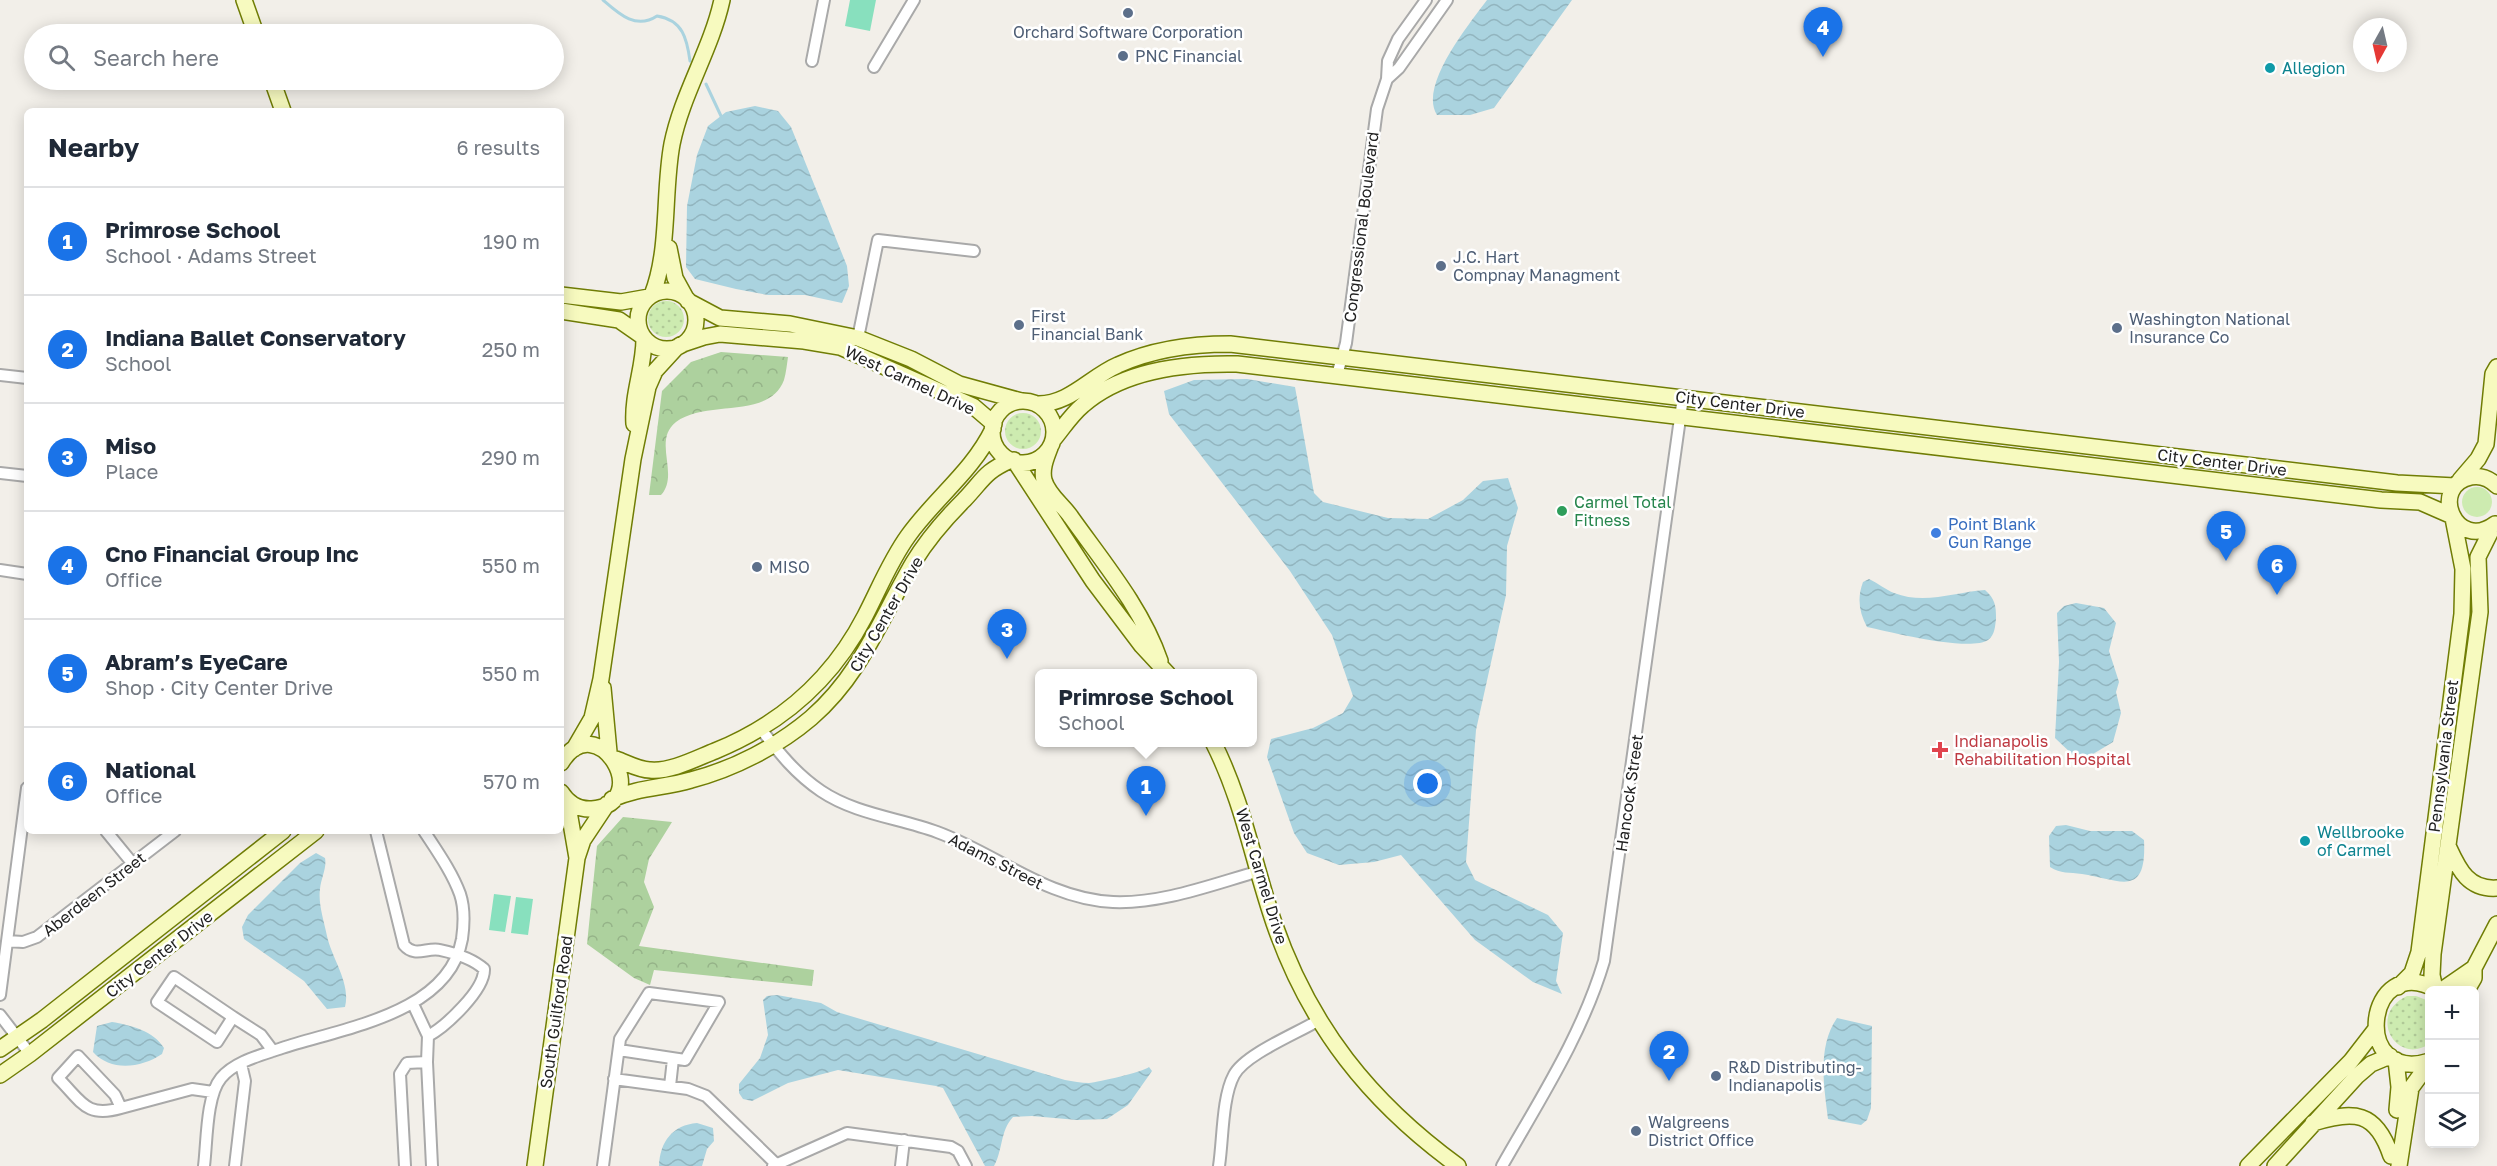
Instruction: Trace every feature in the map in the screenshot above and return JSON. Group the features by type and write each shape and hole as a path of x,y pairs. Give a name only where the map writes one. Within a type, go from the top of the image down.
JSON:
{"street":[{"path":"244,0 252,24"},
{"path":"637,441 635,397 644,360 644,338 638,315 643,303 650,296 661,270 672,145 677,125 703,63 722,0"},
{"path":"812,61 824,0"},
{"path":"874,67 914,0"},
{"name":"Congressional Boulevard","path":"1337,375 1346,343 1371,136 1387,79 1388,61 1398,39 1426,0"},
{"name":"Congressional Boulevard","path":"1387,79 1399,68 1447,0"},
{"path":"276,90 282,108"},
{"path":"567,754 592,718 601,679 637,441 651,378 678,346 690,337 696,323 693,309 675,278 664,225"},
{"path":"858,338 878,240 974,251"},
{"path":"633,301 644,289 662,242"},
{"path":"564,295 613,302 633,301 670,291 687,299"},
{"name":"West Carmel Drive","path":"687,299 720,318 790,324 858,338 905,356 959,384 1021,401"},
{"path":"564,311 619,320 657,347 678,346"},
{"name":"West Carmel Drive","path":"678,346 720,334 795,340 840,347 973,406 993,427"},
{"name":"City Center Drive","path":"1037,404 1062,401 1104,371 1123,362 1175,348 1230,344 2403,484 2457,484 2476,476 2488,479 2497,486"},
{"name":"City Center Drive","path":"1052,443 1072,415 1100,393 1164,370 1205,364 1237,364 2381,500 2420,502 2453,517 2463,528 2472,531 2486,529 2495,523"},
{"path":"2457,484 2485,447 2493,374 2497,368"},
{"path":"0,375 24,378"},
{"name":"Hancock Street","path":"1502,1166 1577,1033 1592,1001 1604,961 1683,397"},
{"path":"1021,401 1037,404 1050,417 1054,431 1043,470 1046,486 1069,514 1137,611 1153,638 1165,668 1142,646 1093,581 1013,460 998,449 993,427 1005,407 1021,401"},
{"name":"City Center Drive","path":"567,754 592,746 642,769 659,770 735,743 761,729 796,704 837,661 864,618 907,537 923,515 970,467 993,427"},
{"path":"1013,460 1033,461 1045,453 1052,443"},
{"name":"City Center Drive","path":"564,796 577,807 589,809 641,788 692,780 718,771 773,745 812,717 838,691 865,654 915,561 935,532 987,472 1013,460"},
{"path":"0,472 24,476"},
{"name":"Pennsylvania Street","path":"2375,1030 2378,1006 2412,973 2419,952 2462,614 2463,569 2450,498 2457,484"},
{"name":"Pennsylvania Street","path":"2437,986 2432,966 2480,612 2478,557 2495,523"},
{"path":"0,570 24,574"},
{"path":"601,679 612,756"},
{"name":"Adams Street","path":"761,729 797,772 822,792 846,805 939,832 1042,884 1072,896 1091,900 1134,902 1181,893 1260,871"},
{"name":"West Carmel Drive","path":"1215,747 1243,812 1274,923 1301,987 1319,1020 1351,1066 1390,1111 1458,1166"},
{"name":"South Guilford Road","path":"535,1166 577,858 583,840 619,789 621,777 612,756"},
{"name":"South Guilford Road","path":"564,796 577,858"},
{"path":"0,995 24,811"},
{"path":"108,834 133,864"},
{"name":"Aberdeen Street","path":"7,941 23,942 37,937 172,834"},
{"name":"City Center Drive","path":"0,1049 279,834"},
{"name":"City Center Drive","path":"0,1075 312,834"},
{"path":"377,834 404,945 411,951 441,950 482,966 484,973 456,1015 440,1030 428,1036"},
{"path":"204,1166 213,1092 221,1078 241,1064 413,1004 436,988 458,956 464,925 460,896 426,834"},
{"path":"2448,847 2466,878 2481,887 2497,888"},
{"path":"2470,986 2474,978 2474,968 2497,924"},
{"path":"2445,986 2474,968"},
{"path":"233,1017 217,1042 158,1002 174,977 261,1035 273,1052"},
{"path":"2398,987 2416,984 2425,986"},
{"path":"603,1166 620,1039 649,993 718,1002 685,1060 619,1050"},
{"path":"413,1004 428,1036 432,1166"},
{"path":"0,1016 30,1054"},
{"path":"1219,1166 1229,1089 1234,1075 1250,1059 1319,1020"},
{"path":"2375,1030 2381,1047 2393,1058 2414,1064 2425,1062"},
{"path":"2248,1166 2363,1049 2375,1030"},
{"path":"121,1108 115,1095 78,1056 58,1078 90,1110 99,1113 121,1108 192,1089 213,1092"},
{"path":"2275,1166 2366,1068 2393,1058"},
{"path":"2393,1058 2399,1093 2393,1163"},
{"path":"670,1086 673,1059"},
{"path":"405,1166 400,1074 407,1063 427,1062"},
{"path":"235,1166 244,1081 241,1064"},
{"path":"2393,1163 2411,1088 2425,1068"},
{"path":"614,1079 670,1086 706,1095 774,1165 847,1133 951,1147 958,1151 966,1166"},
{"path":"2313,1123 2344,1115 2362,1117 2378,1129 2393,1163"},
{"path":"901,1166 904,1140"}],"green space":[{"path":"850,0 876,0 870,31 845,26"},
{"path":"666,301 679,306 684,319 679,332 666,337 653,332 648,319 653,306"},
{"path":"721,352 788,357 784,380 776,392 765,400 751,405 704,411 676,422 666,438 668,477 666,487 661,495 649,495 662,391 691,362"},
{"path":"1023,413 1036,418 1041,431 1036,444 1023,449 1010,444 1005,431 1010,418"},
{"path":"2477,487 2488,491 2492,502 2488,513 2477,517 2466,513 2462,502 2466,491"},
{"path":"623,817 672,822 649,859 644,882 654,907 639,946 814,970 812,986 654,970 650,985 634,978 587,944 597,846"},
{"path":"494,894 511,896 505,932 489,930"},
{"path":"516,897 533,899 528,935 511,933"},
{"path":"2407,996 2425,999 2425,1046 2417,1049 2406,1048 2397,1043 2391,1035 2388,1025 2389,1015 2395,1004"}],"water":[{"path":"1487,0 1572,0 1494,108 1470,115 1437,115 1433,103 1434,88 1440,72 1448,55"},
{"path":"755,106 778,111 791,127 847,266 849,286 842,303 805,295 768,295 736,289 695,279 686,267 687,206 697,155 708,126 726,112"},
{"path":"1247,379 1295,387 1314,493 1323,502 1388,518 1428,519 1463,500 1483,481 1508,478 1518,508 1507,546 1506,595 1476,730 1466,862 1475,880 1548,915 1563,933 1556,981 1562,994 1533,982 1475,940 1401,855 1374,862 1339,865 1307,853 1294,833 1267,757 1271,739 1313,728 1343,713 1353,696 1332,635 1290,571 1169,414 1164,391 1194,380"},
{"path":"1869,579 1894,593 1917,598 1985,590 1993,599 1995,606 1996,619 1993,633 1988,640 1964,644 1929,640 1867,627 1862,616 1860,599 1863,582"},
{"path":"2076,603 2104,608 2116,623 2109,651 2119,682 2116,692 2121,713 2113,742 2088,757 2074,756 2055,738 2059,662 2057,613 2064,606"},
{"path":"2066,825 2090,831 2132,831 2144,840 2144,859 2141,871 2135,878 2119,881 2062,872 2050,867 2049,836 2056,826"},
{"path":"316,853 325,858 320,889 321,907 329,945 343,980 345,1007 327,1009 304,981 244,939 242,927 248,915 300,863"},
{"path":"777,995 821,1003 837,1012 1065,1080 1089,1083 1130,1074 1149,1067 1152,1071 1128,1105 1107,1119 1013,1117 1006,1128 994,1166 985,1166 943,1088 936,1086 838,1070 788,1083 752,1101 743,1099 739,1093 739,1084 760,1058 768,1035 763,1000 767,996"},
{"path":"1837,1018 1872,1026 1871,1108 1867,1120 1861,1125 1828,1119 1824,1054 1831,1029"},
{"path":"112,1022 148,1033 164,1048 162,1054 136,1065 126,1066 108,1063 100,1058 93,1052 97,1026"},
{"path":"697,1123 713,1128 714,1141 707,1149 702,1166 659,1166 662,1149 669,1136 681,1127"}],"waterway":[{"path":"603,0 622,15 635,21 649,20 657,16 673,22 685,38 690,61"},
{"path":"706,84 721,116"}],"place":[{"name":"Orchard Software Corporation","path":"1128,13"},
{"name":"PNC Financial","path":"1123,56"},
{"name":"Cno Financial Group Inc","path":"1823,57"},
{"name":"Allegion","path":"2270,68"},
{"name":"J.C. Hart Compnay Managment","path":"1441,266"},
{"name":"First Financial Bank","path":"1019,325"},
{"name":"Washington National Insurance Co","path":"2117,328"},
{"name":"Carmel Total Fitness","path":"1562,511"},
{"name":"Point Blank Gun Range","path":"1936,533"},
{"name":"Abram’s EyeCare","path":"2226,561"},
{"name":"MISO","path":"757,567"},
{"name":"National","path":"2277,595"},
{"name":"Miso","path":"1007,659"},
{"name":"Indianapolis Rehabilitation Hospital","path":"1940,750"},
{"name":"Primrose School","path":"1146,816"},
{"name":"Wellbrooke of Carmel","path":"2305,841"},
{"name":"R&D Distributing- Indianapolis","path":"1716,1076"},
{"name":"Indiana Ballet Conservatory","path":"1669,1081"},
{"name":"Walgreens District Office","path":"1636,1131"}]}
